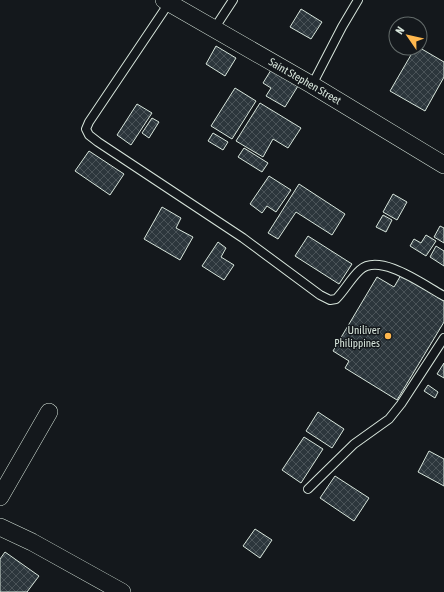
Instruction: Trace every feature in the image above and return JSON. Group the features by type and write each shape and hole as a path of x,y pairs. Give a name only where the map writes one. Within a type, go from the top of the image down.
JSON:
{"street":[{"name":"Saint Stephen Street","path":"167,1 312,85 444,165"},
{"path":"0,497 49,412"},
{"path":"0,527 32,542 122,592"}],"lane":[{"path":"214,29 232,0"},
{"path":"312,85 342,27 358,0"},
{"path":"167,1 89,122 86,129 90,135 105,147 243,238 320,295 330,300 336,299 360,270 369,265 380,264 394,268 444,296"},
{"path":"308,489 354,444 389,419 401,404 444,338"}],"building":[{"path":"301,9 322,22 311,39 290,27"},
{"path":"216,46 236,58 225,76 206,64"},
{"path":"428,53 444,62 444,77 425,111 390,91 410,56 428,56"},
{"path":"271,70 298,86 285,107 266,96 271,88 263,83"},
{"path":"235,88 256,101 232,139 211,126"},
{"path":"260,103 301,128 288,148 273,139 263,157 236,141"},
{"path":"137,104 152,113 131,145 117,135"},
{"path":"152,118 159,122 149,138 142,133"},
{"path":"213,133 228,142 223,150 208,141"},
{"path":"244,148 268,163 262,172 238,157"},
{"path":"89,151 124,174 110,195 75,171"},
{"path":"269,176 291,190 276,212 267,206 262,213 250,204"},
{"path":"299,184 345,214 332,235 296,212 278,239 268,233"},
{"path":"393,194 407,202 397,220 383,212"},
{"path":"162,207 181,218 176,228 193,237 180,260 144,239"},
{"path":"383,215 392,220 386,232 376,227"},
{"path":"440,226 444,228 444,243 434,237"},
{"path":"426,235 436,241 426,256 410,246 414,239 421,243"},
{"path":"308,236 352,264 339,284 295,256"},
{"path":"218,242 226,248 221,257 234,265 224,280 202,266"},
{"path":"436,246 444,251 444,266 430,257"},
{"name":"Uniliver Philippines","path":"401,275 444,301 444,322 397,400 345,368 349,361 333,351 377,277 394,287"},
{"path":"444,363 444,378 437,374"},
{"path":"428,385 438,392 435,398 424,391"},
{"path":"318,412 344,429 332,448 306,431"},
{"path":"304,437 323,449 301,483 282,470"},
{"path":"429,451 444,459 444,486 418,472"},
{"path":"335,476 369,498 354,521 320,498"},
{"path":"255,529 272,540 260,558 243,546"},
{"path":"5,552 39,576 27,592 0,592 0,559"}],"place":[{"name":"Uniliver Philippines","path":"388,336"}]}
